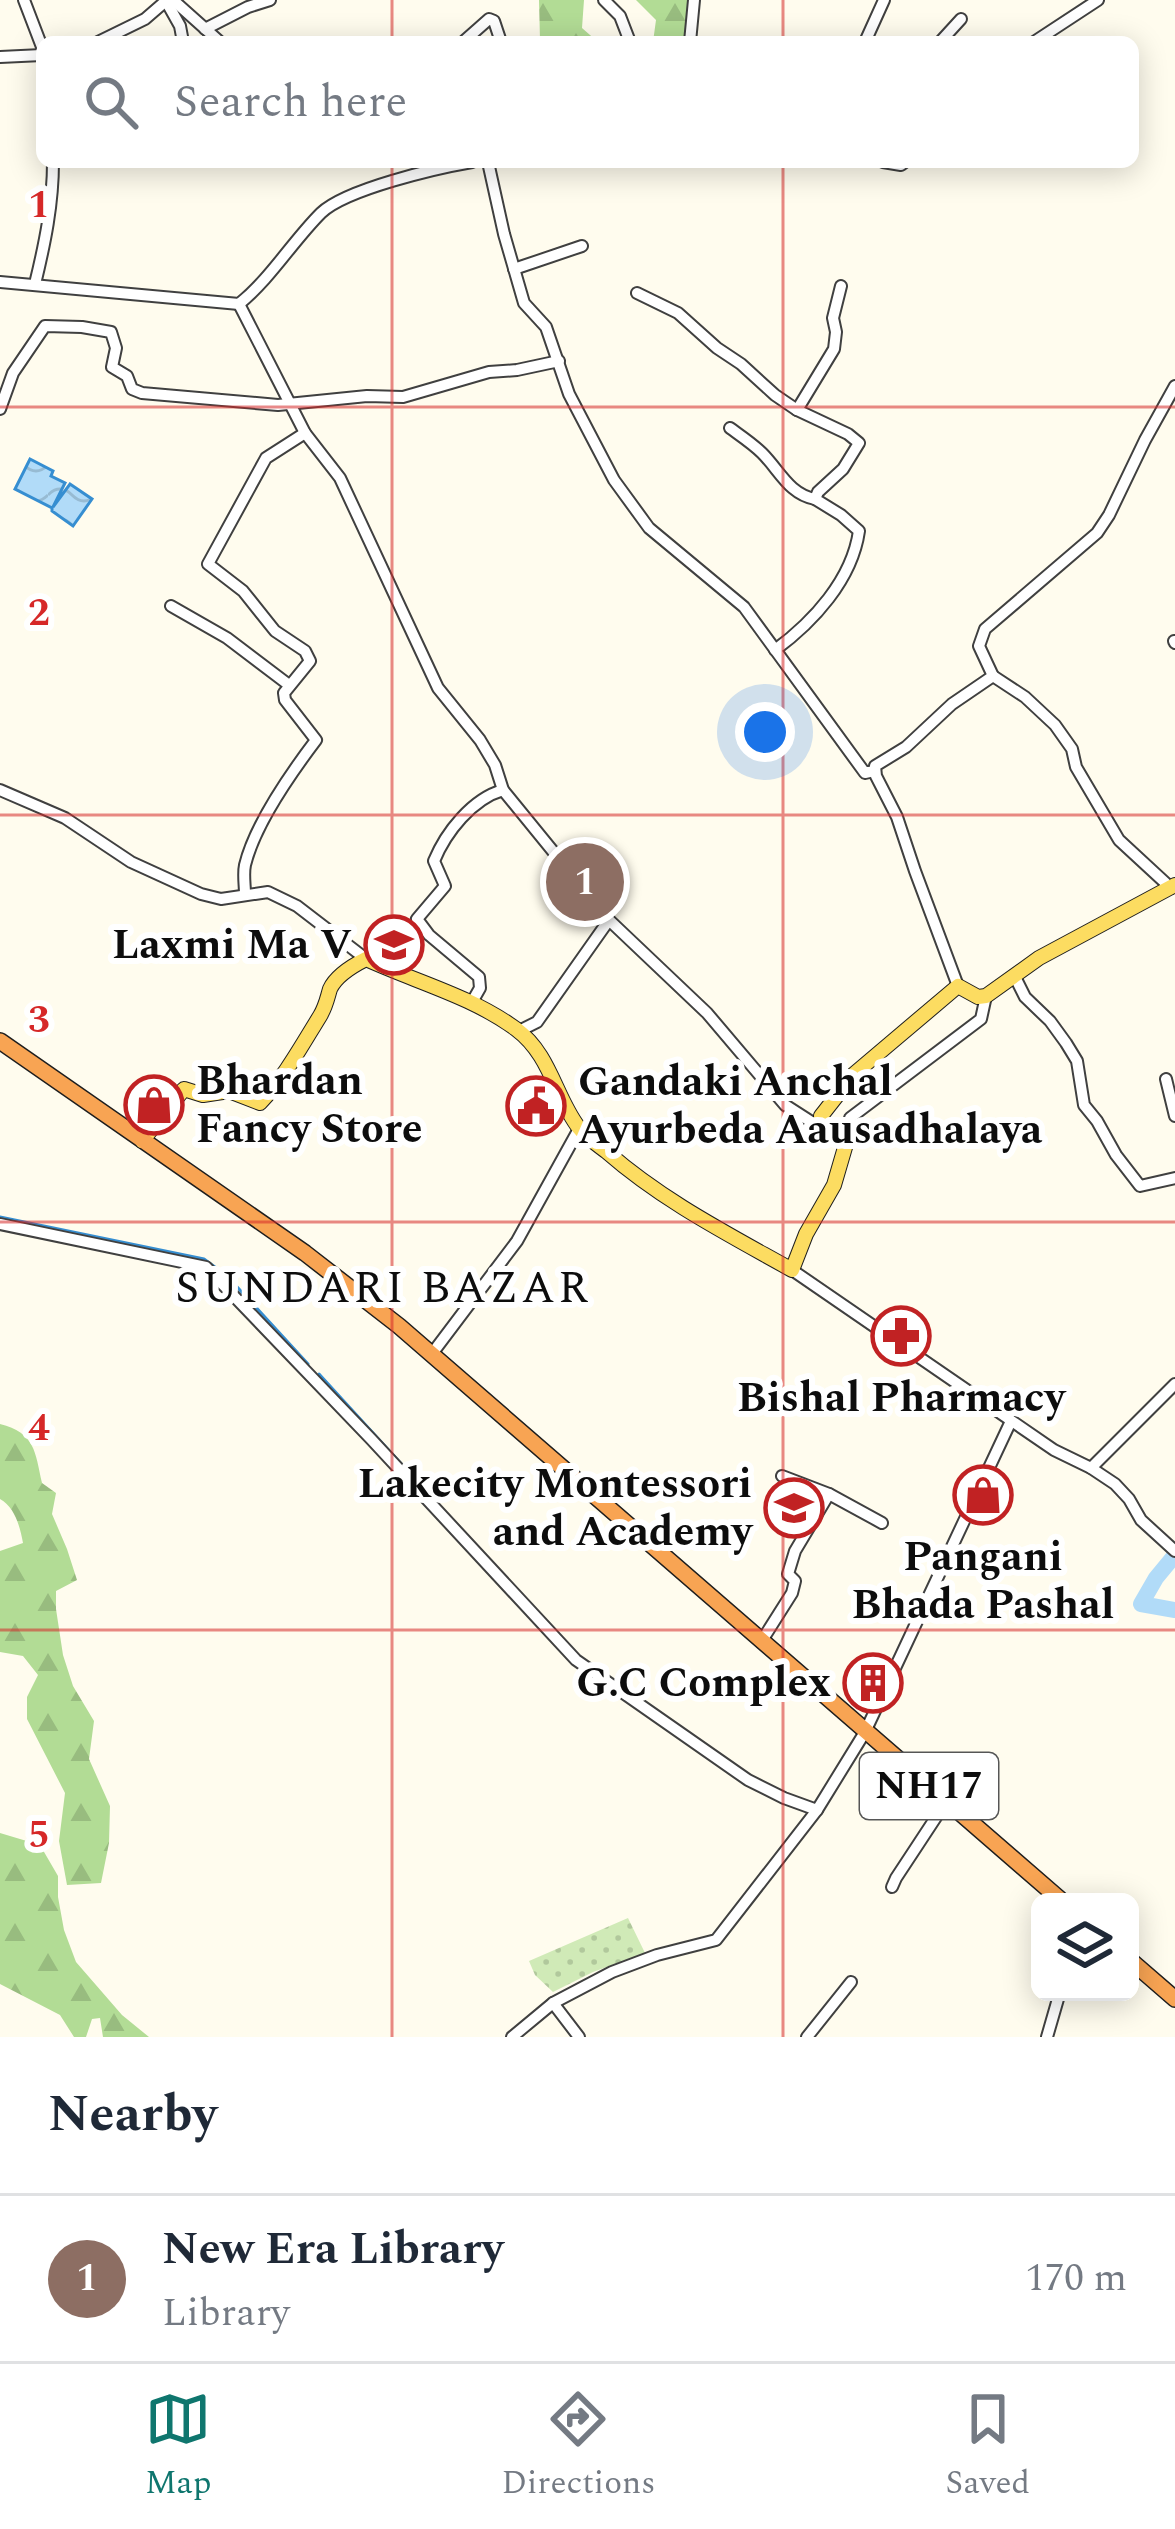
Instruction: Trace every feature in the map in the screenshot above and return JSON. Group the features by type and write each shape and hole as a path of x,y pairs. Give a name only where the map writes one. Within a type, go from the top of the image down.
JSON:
{"highway":[{"name":"NH17","path":"0,1041 305,1253 399,1326 1052,1893"},
{"path":"1139,1968 1175,1999"}],"main road":[{"path":"142,1141 184,1089 203,1094 229,1091 260,1103 322,1013 331,987 352,965 367,959 472,1002 519,1031 544,1060 579,1129 675,1205 792,1270 834,1185 846,1144 826,1132 821,1116 854,1074 958,986 978,998 986,996 1040,958 1173,886"}],"street":[{"path":"24,0 37,36"},
{"path":"169,0 213,36"},
{"path":"110,36 145,19 169,0"},
{"path":"169,0 182,36"},
{"path":"205,29 270,0"},
{"path":"604,0 620,16 628,36"},
{"path":"691,36 694,0"},
{"path":"868,36 884,0"},
{"path":"1043,36 1098,0"},
{"path":"470,36 489,19 499,36"},
{"path":"945,36 961,19"},
{"path":"0,57 36,52"},
{"path":"35,284 46,240 53,168"},
{"path":"0,282 239,304 325,210 359,193 441,168"},
{"path":"489,168 524,303 546,327 569,394 614,480 649,528 744,607 865,773 874,771 952,704 993,676"},
{"path":"514,269 582,246"},
{"path":"797,410 834,349 833,318 841,286"},
{"path":"637,293 678,313 797,410 859,442 843,469 815,499"},
{"path":"239,304 304,433 340,478 438,688 480,740 503,790 609,920 707,1013 785,1105 826,1132"},
{"path":"0,409 13,373 45,326 111,332 116,348 112,368 128,376 132,388 142,392 260,404 403,397 489,372 559,362"},
{"path":"0,368 13,373"},
{"path":"1173,886 1119,840 1055,725 993,676 979,646 985,629 1097,533 1175,386"},
{"path":"730,428 760,451 794,490 841,515 859,531 856,550 835,589 815,615 775,650"},
{"path":"245,894 245,867 268,811 316,740 285,700 284,692 310,661 305,651 275,632 243,591 208,564 266,458 304,433"},
{"path":"170,606 226,638 289,685"},
{"path":"874,771 898,817 958,986"},
{"path":"0,790 65,818 131,862 201,894 221,899 268,892 297,907 367,959"},
{"path":"472,1002 480,988 479,977 417,919 445,886 434,861 442,840 492,793 503,790"},
{"path":"519,1031 537,1022 609,920"},
{"path":"1015,977 1025,997 1050,1021 1077,1061 1084,1105 1128,1171 1140,1186 1175,1178"},
{"path":"846,1144 850,1118 980,1018 986,996"},
{"path":"1166,1079 1175,1116"},
{"path":"431,1355 517,1241 579,1129"},
{"path":"0,1224 206,1267 576,1660 748,1780 817,1810"},
{"path":"792,1270 1054,1450 1115,1484 1141,1520 1173,1550"},
{"path":"1091,1468 1175,1384"},
{"path":"512,2037 553,2003 612,1972 716,1940 817,1810 865,1732 1011,1421"},
{"path":"782,1476 882,1523"},
{"path":"761,1642 792,1593 795,1581 788,1574 796,1551 830,1495"},
{"path":"892,1888 946,1802"},
{"path":"806,2037 851,1982"},
{"path":"1047,2037 1057,2001"},
{"path":"553,2003 580,2037"}],"green space":[{"path":"539,0 584,0 582,28 591,36 540,36"},
{"path":"636,0 696,0 694,36 654,36 656,20"},
{"path":"0,1424 27,1438 42,1483 56,1493 52,1514 77,1580 56,1591 56,1609 73,1686 94,1721 89,1759 110,1806 101,1883 67,1885 59,1841 65,1793 27,1719 27,1697 38,1675 23,1656 0,1652 0,1551 23,1543 13,1512 0,1499"},
{"path":"0,1833 40,1845 58,1876 64,1930 76,1962 122,2015 149,2037 103,2037 100,2018 92,2019 86,2037 74,2037 60,2015 0,1984"},
{"path":"628,1918 645,1953 553,1992 535,1975 529,1961"}],"water":[{"path":"30,459 65,483 53,507 70,484 92,499 73,526 52,508 15,489"}],"waterway":[{"path":"0,1217 204,1259 227,1276 308,1364"},
{"path":"319,1374 427,1492"},
{"path":"1175,1555 1141,1604 1175,1610"}],"place":[{"name":"New Era Library","path":"585,882"},
{"name":"Laxmi Ma V","path":"394,945"},
{"name":"Bhardan Fancy Store","path":"154,1105"},
{"name":"Gandaki Anchal Ayurbeda Aausadhalaya","path":"536,1106"},
{"name":"Bishal Pharmacy","path":"901,1336"},
{"name":"Pangani Bhada Pashal","path":"983,1495"},
{"name":"Lakecity Montessori and Academy","path":"794,1508"},
{"name":"G.C Complex","path":"873,1683"}],"district":[{"name":"SUNDARI BAZAR","path":"383,1288"}]}
